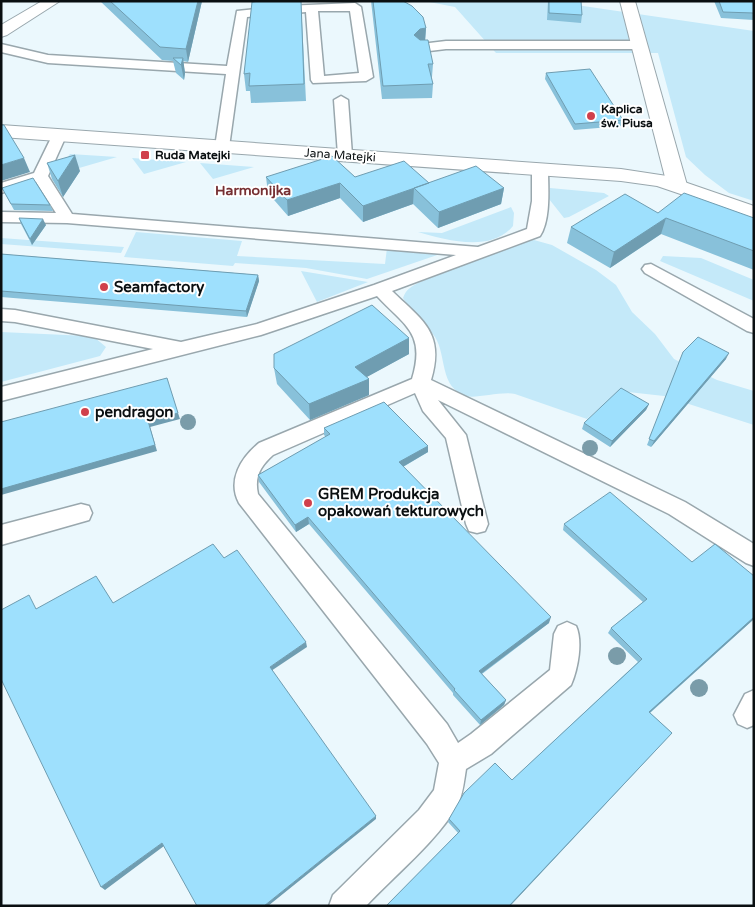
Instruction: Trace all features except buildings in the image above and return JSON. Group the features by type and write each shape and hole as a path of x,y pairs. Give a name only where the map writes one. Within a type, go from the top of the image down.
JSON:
{"street":[{"path":"1,32 53,1"},
{"path":"627,1 677,185"},
{"name":"Jana Matejki","path":"1,131 646,178 677,185 754,213"}],"lane":[{"path":"222,147 242,14 261,11 355,7 366,78 340,89 318,80 312,9"},
{"path":"421,48 446,45 639,45"},
{"path":"1,48 48,59 233,70"},
{"path":"340,89 345,155"},
{"path":"1,188 40,176 59,136"},
{"path":"1,394 261,329 380,289 534,232 539,209 540,169"},
{"path":"40,176 67,218"},
{"path":"1,217 67,218 482,252"},
{"path":"651,269 754,327"},
{"path":"380,289 417,328 426,341 425,370 420,383 430,406 456,435 477,524"},
{"path":"1,315 15,316 183,349"},
{"path":"344,906 430,820 447,796 453,761 437,734 247,497 244,483 248,469 255,458 266,449 420,383 677,508 754,556"},
{"path":"1,535 81,513"},
{"path":"453,761 481,744 562,676 567,634"}],"shaded area":[{"path":"424,1 549,1 754,31 754,201 729,193 705,175 686,157 658,53 496,53 455,7"},
{"path":"70,154 117,157 55,175"},
{"path":"132,158 186,162 144,174"},
{"path":"200,163 254,167 213,179"},
{"path":"550,188 604,193 609,196 564,218 549,199"},
{"path":"511,207 514,213 513,226 504,234 493,239 481,242 455,241 418,232 442,233"},
{"path":"136,232 242,241 237,256 385,264 387,248 446,252 367,279 306,268 235,263 233,266 124,257"},
{"path":"1,238 124,247 121,253 1,244"},
{"path":"534,240 552,245 596,270 616,285 632,312 655,334 674,359 717,380 754,391 754,425 664,396 619,391 587,419 515,394 503,393 470,397 457,392 447,378 439,345 435,337 403,298 404,295 410,288 420,282 523,242"},
{"path":"663,256 701,258 754,280 754,301 660,261"},
{"path":"301,271 368,282 317,302"},
{"path":"1,332 94,337 106,347 100,356 1,382"}],"place":[{"name":"Kaplica św. Piusa","path":"591,116"},
{"name":"Ruda Matejki","path":"145,155"},
{"name":"Seamfactory","path":"104,287"},
{"name":"pendragon","path":"85,412"},
{"name":"GREM Produkcja opakowań tekturowych","path":"308,503"}],"district":[{"name":"Harmonijka","path":"253,190"}]}
